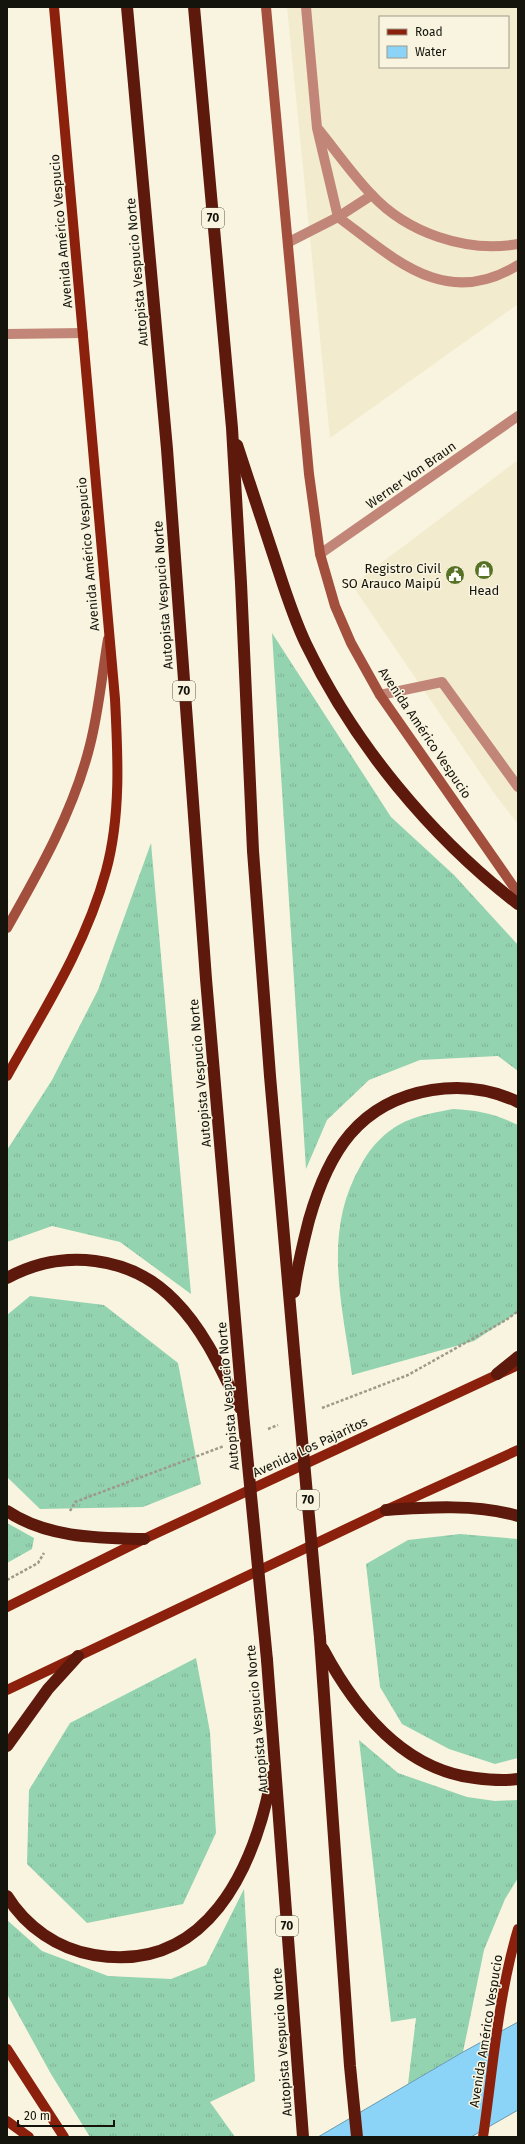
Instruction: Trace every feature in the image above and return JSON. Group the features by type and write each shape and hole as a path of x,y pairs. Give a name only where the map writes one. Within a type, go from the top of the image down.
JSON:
{"highway":[{"name":"Autopista Vespucio Norte","path":"127,7 167,448 206,979 243,1413 267,1660 303,2137"},
{"name":"70","path":"194,7 232,428 242,583 254,858 295,1362 321,1642 350,2066 357,2137"},
{"path":"232,428 292,613 306,644 329,685 361,737 407,798 458,852 518,904"},
{"path":"291,1315 296,1278 313,1207 334,1156 355,1127 383,1106 399,1098 444,1088 486,1090 518,1102"},
{"path":"7,1278 34,1265 71,1259 108,1263 144,1276 162,1288 188,1316 208,1346 243,1413"},
{"path":"497,1374 518,1357"},
{"path":"386,1510 446,1508 496,1512 518,1516"},
{"path":"7,1511 34,1525 56,1532 107,1538 144,1539"},
{"path":"321,1642 350,1695 368,1717 384,1733 420,1760 440,1770 466,1777 492,1780 518,1778"},
{"path":"7,1746 48,1689 78,1656"},
{"path":"7,1896 14,1907 28,1923 46,1937 65,1947 84,1954 124,1957 145,1955 178,1944 207,1922 234,1884 248,1858 268,1796 275,1761"}],"main road":[{"name":"Avenida Américo Vespucio","path":"7,1076 61,980 81,940 106,871 115,824 118,747 54,7"},
{"name":"Avenida Américo Vespucio","path":"266,7 289,242 309,474 320,554 335,606 352,643 380,695 518,893"},
{"path":"7,928 56,836 79,782 90,745 108,635"},
{"name":"Avenida Los Pajaritos","path":"7,1607 144,1539 518,1365"},
{"path":"7,1690 386,1510 518,1450"},
{"name":"Avenida Américo Vespucio","path":"483,2137 504,1989 510,1956 518,1929"},
{"path":"7,2049 64,2137"},
{"path":"7,2122 29,2137"}],"street":[{"path":"306,7 317,128 338,217 401,263 423,275 443,282 462,284 483,281 504,274 518,265"},
{"path":"317,128 372,195 409,224 434,236 483,247 518,244"},
{"path":"289,242 338,217 372,195"},
{"path":"7,334 83,333"},
{"name":"Werner Von Braun","path":"320,554 518,416"},
{"path":"380,695 442,682 518,787"}],"shaded area":[{"path":"287,7 518,7 518,304 330,438"},
{"path":"518,460 518,824 494,793 352,585"}],"green space":[{"path":"272,633 391,817 454,875 518,945 518,1071 498,1056 420,1060 369,1080 327,1120 306,1169"},
{"path":"151,843 191,1294 120,1242 52,1226 7,1242 7,1150 52,1080 98,990"},
{"path":"453,1109 486,1113 518,1125 518,1312 474,1341 352,1375 340,1295 338,1268 338,1242 342,1216 349,1190 365,1158 381,1138 387,1133 401,1123 414,1118"},
{"path":"30,1296 104,1305 178,1363 201,1484 143,1507 40,1509 7,1477 7,1315"},
{"path":"7,1523 34,1538 32,1549 7,1563"},
{"path":"460,1534 518,1539 518,1758 495,1764 449,1749 402,1724 380,1687 366,1564 408,1540"},
{"path":"196,1658 210,1732 216,1833 183,1904 87,1923 27,1864 29,1790 70,1723"},
{"path":"359,1740 398,1773 467,1797 495,1801 518,1800 518,1878 505,1899 484,1950 463,2052 408,2084 416,2018 391,2022"},
{"path":"244,1889 255,2081 210,2102 235,2137 90,2137 51,2074 7,1994 7,1920 42,1951 108,1976 171,1979 206,1965"}],"water":[{"path":"518,2022 518,2110 471,2137 318,2137 463,2052"}],"place":[{"name":"Head","path":"484,570"},
{"name":"Registro Civil SO Arauco Maipú","path":"455,575"}]}
